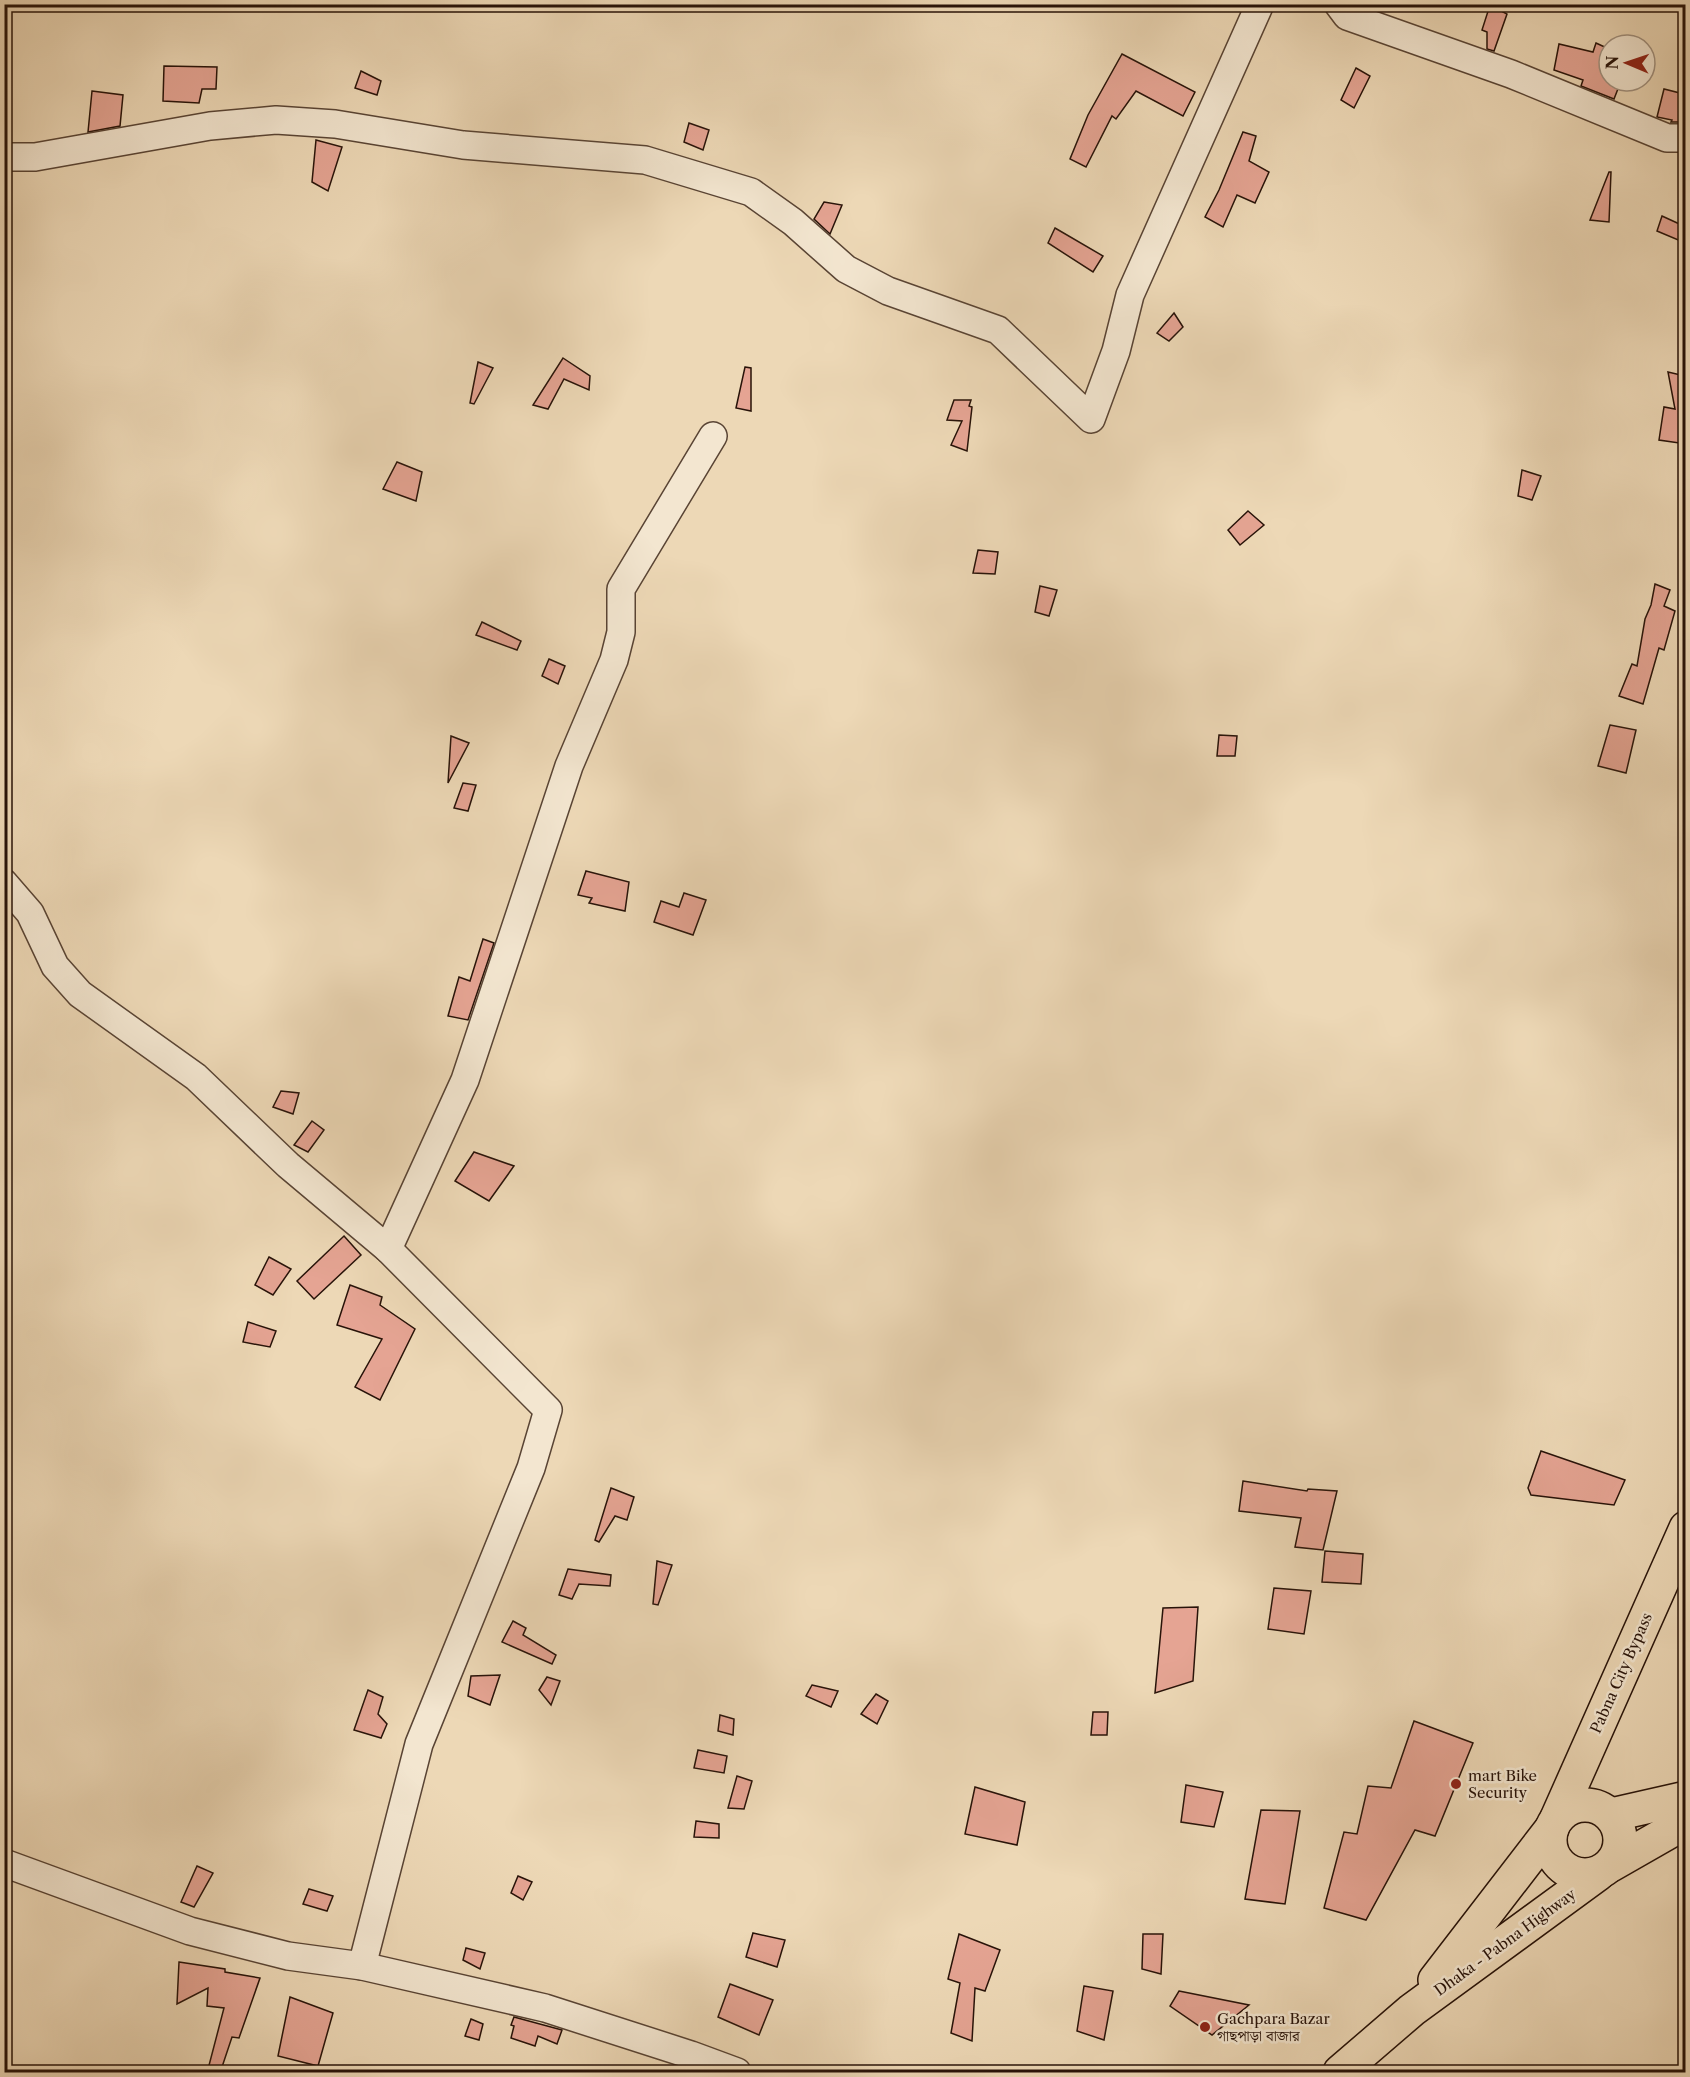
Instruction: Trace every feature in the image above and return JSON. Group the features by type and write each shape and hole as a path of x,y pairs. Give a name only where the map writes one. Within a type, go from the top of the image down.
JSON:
{"highway":[{"name":"Pabna City Bypass","path":"1554,1823 1686,1528"},
{"path":"1605,1709 1605,1811"},
{"path":"1605,1811 1686,1798"},
{"path":"1587,1804 1605,1811 1617,1825 1620,1837 1619,1848 1604,1869 1585,1875 1574,1873 1564,1868 1551,1851 1550,1839 1554,1823 1565,1810 1576,1805 1587,1804"},
{"name":"Dhaka - Pabna Highway","path":"1340,2073 1412,2010 1604,1869 1686,1822"},
{"name":"Dhaka - Pabna Highway","path":"1412,2010 1554,1823"}],"street":[{"path":"4,157 35,157 210,126 276,120 335,124 463,145 645,160 751,192 793,222 846,269 888,291 998,330 1091,419 1116,351 1130,295 1260,4"},
{"path":"1338,4 1347,16 1511,74 1667,138 1686,138"},
{"path":"387,1249 465,1080 569,766 614,660 621,632 621,589 713,436"},
{"path":"4,883 30,913 55,966 80,994 196,1077 288,1165 387,1249 548,1410 531,1468 419,1744 362,1966"},
{"path":"4,1863 190,1931 288,1956 362,1966 544,2008 691,2055 737,2073"}],"building":[{"path":"1490,5 1507,14 1494,51 1487,49 1487,32 1482,30"},
{"path":"1596,43 1597,92 1581,86 1583,80 1554,70 1559,44 1593,52"},
{"path":"1122,54 1195,92 1183,116 1136,91 1116,119 1112,116 1086,167 1070,159 1088,115"},
{"path":"164,66 217,67 216,89 202,89 199,103 163,101"},
{"path":"1356,68 1370,76 1354,108 1341,100"},
{"path":"361,71 381,81 377,95 355,88"},
{"path":"1682,87 1686,87 1686,122 1671,122 1672,120 1657,117 1664,89 1680,93"},
{"path":"92,91 123,95 120,126 88,132"},
{"path":"1599,93 1616,93 1614,99"},
{"path":"689,123 709,130 703,150 684,142"},
{"path":"1243,132 1256,136 1249,161 1269,172 1255,203 1237,195 1223,227 1205,217"},
{"path":"316,140 342,147 328,191 312,182"},
{"path":"1609,172 1611,172 1609,222 1590,220"},
{"path":"824,202 842,205 830,234 814,219"},
{"path":"1662,216 1686,227 1683,242 1657,231"},
{"path":"1055,228 1103,256 1093,272 1048,243"},
{"path":"1174,313 1183,327 1169,341 1157,333"},
{"path":"563,358 590,376 589,390 564,379 548,409 533,405"},
{"path":"478,362 493,368 474,404 470,403"},
{"path":"745,367 751,368 751,411 736,408"},
{"path":"1668,372 1685,376 1683,424 1686,424 1686,444 1659,440 1664,407 1675,409"},
{"path":"954,400 971,400 967,451 951,445 962,421 947,420"},
{"path":"397,462 422,472 416,501 383,489"},
{"path":"1522,470 1541,476 1532,500 1518,496"},
{"path":"1248,511 1264,525 1240,545 1228,530"},
{"path":"978,550 998,552 995,574 973,573"},
{"path":"1655,584 1670,590 1664,606 1675,611 1664,650 1659,648 1643,704 1619,696 1632,664 1637,666 1645,619 1651,605"},
{"path":"1040,586 1057,590 1049,616 1035,612"},
{"path":"482,622 521,641 517,650 476,635"},
{"path":"549,659 565,666 558,684 542,676"},
{"path":"1610,725 1636,730 1626,773 1598,766"},
{"path":"1219,735 1237,736 1235,756 1217,756"},
{"path":"451,736 469,743 448,783"},
{"path":"463,783 476,785 468,811 454,808"},
{"path":"586,871 629,882 625,911 589,903 592,898 578,895"},
{"path":"684,893 706,900 693,935 654,922 661,901 679,907"},
{"path":"483,939 494,943 468,1020 448,1016 459,977 470,981"},
{"path":"281,1091 299,1093 293,1114 273,1107"},
{"path":"312,1121 324,1130 308,1152 294,1145"},
{"path":"474,1152 514,1166 489,1201 455,1181"},
{"path":"344,1236 361,1255 314,1299 297,1281"},
{"path":"269,1257 291,1269 273,1295 255,1285"},
{"path":"350,1285 382,1297 380,1305 415,1329 380,1400 355,1387 382,1339 337,1325"},
{"path":"248,1322 276,1331 270,1347 243,1342"},
{"path":"1541,1451 1625,1480 1614,1505 1531,1495 1528,1488"},
{"path":"1243,1481 1307,1491 1308,1489 1337,1491 1323,1550 1295,1547 1301,1518 1239,1511"},
{"path":"611,1488 634,1497 627,1520 615,1516 599,1542 595,1540"},
{"path":"1325,1551 1363,1554 1361,1584 1322,1582"},
{"path":"657,1561 672,1565 658,1605 653,1604"},
{"path":"568,1569 611,1575 610,1586 579,1584 572,1599 559,1595"},
{"path":"1274,1588 1311,1591 1304,1634 1268,1629"},
{"path":"1198,1607 1193,1681 1155,1693 1163,1608"},
{"path":"513,1621 526,1628 523,1635 556,1655 552,1664 502,1642"},
{"path":"500,1675 490,1705 468,1696 471,1676"},
{"path":"547,1677 560,1681 551,1705 539,1690"},
{"path":"812,1685 838,1691 831,1707 806,1696"},
{"path":"368,1690 383,1697 378,1714 387,1724 381,1738 354,1730"},
{"path":"876,1694 888,1701 877,1724 861,1714"},
{"path":"1093,1712 1108,1712 1107,1735 1091,1735"},
{"path":"720,1715 734,1719 733,1735 718,1731"},
{"path":"1414,1721 1473,1743 1435,1836 1415,1830 1366,1920 1324,1908 1344,1832 1357,1834 1368,1786 1391,1788"},
{"path":"698,1750 727,1756 724,1773 694,1768"},
{"path":"737,1776 752,1781 744,1809 728,1808"},
{"path":"1186,1785 1223,1792 1214,1827 1181,1822"},
{"path":"975,1787 1025,1802 1017,1845 965,1834"},
{"path":"1261,1810 1300,1811 1285,1904 1245,1899"},
{"path":"696,1821 719,1824 719,1838 694,1837"},
{"path":"197,1866 213,1873 194,1907 181,1902"},
{"path":"518,1876 532,1882 523,1900 511,1893"},
{"path":"309,1889 333,1896 327,1911 303,1904"},
{"path":"753,1933 785,1940 777,1967 746,1957"},
{"path":"959,1934 1000,1950 985,1991 975,1988 972,2041 951,2033 960,1983 948,1979"},
{"path":"1143,1934 1163,1934 1161,1974 1142,1969"},
{"path":"466,1948 485,1953 480,1969 463,1960"},
{"path":"179,1962 225,1969 225,1972 260,1978 239,2038 232,2037 220,2073 207,2073 224,2008 207,2006 208,1988 177,2004"},
{"path":"730,1984 773,2000 759,2035 718,2017"},
{"path":"1084,1986 1113,1991 1104,2040 1077,2031"},
{"path":"1179,1991 1249,2005 1212,2035 1170,2006"},
{"path":"290,1997 333,2013 318,2066 278,2056"},
{"path":"514,2017 562,2030 557,2044 538,2036 535,2046 511,2038 514,2026 511,2025"},
{"path":"471,2019 483,2024 479,2040 465,2036"}],"place":[{"name":"mart Bike Security","path":"1456,1784"},
{"name":"Gachpara Bazar গাছপাড়া বাজার","path":"1205,2027"}]}
